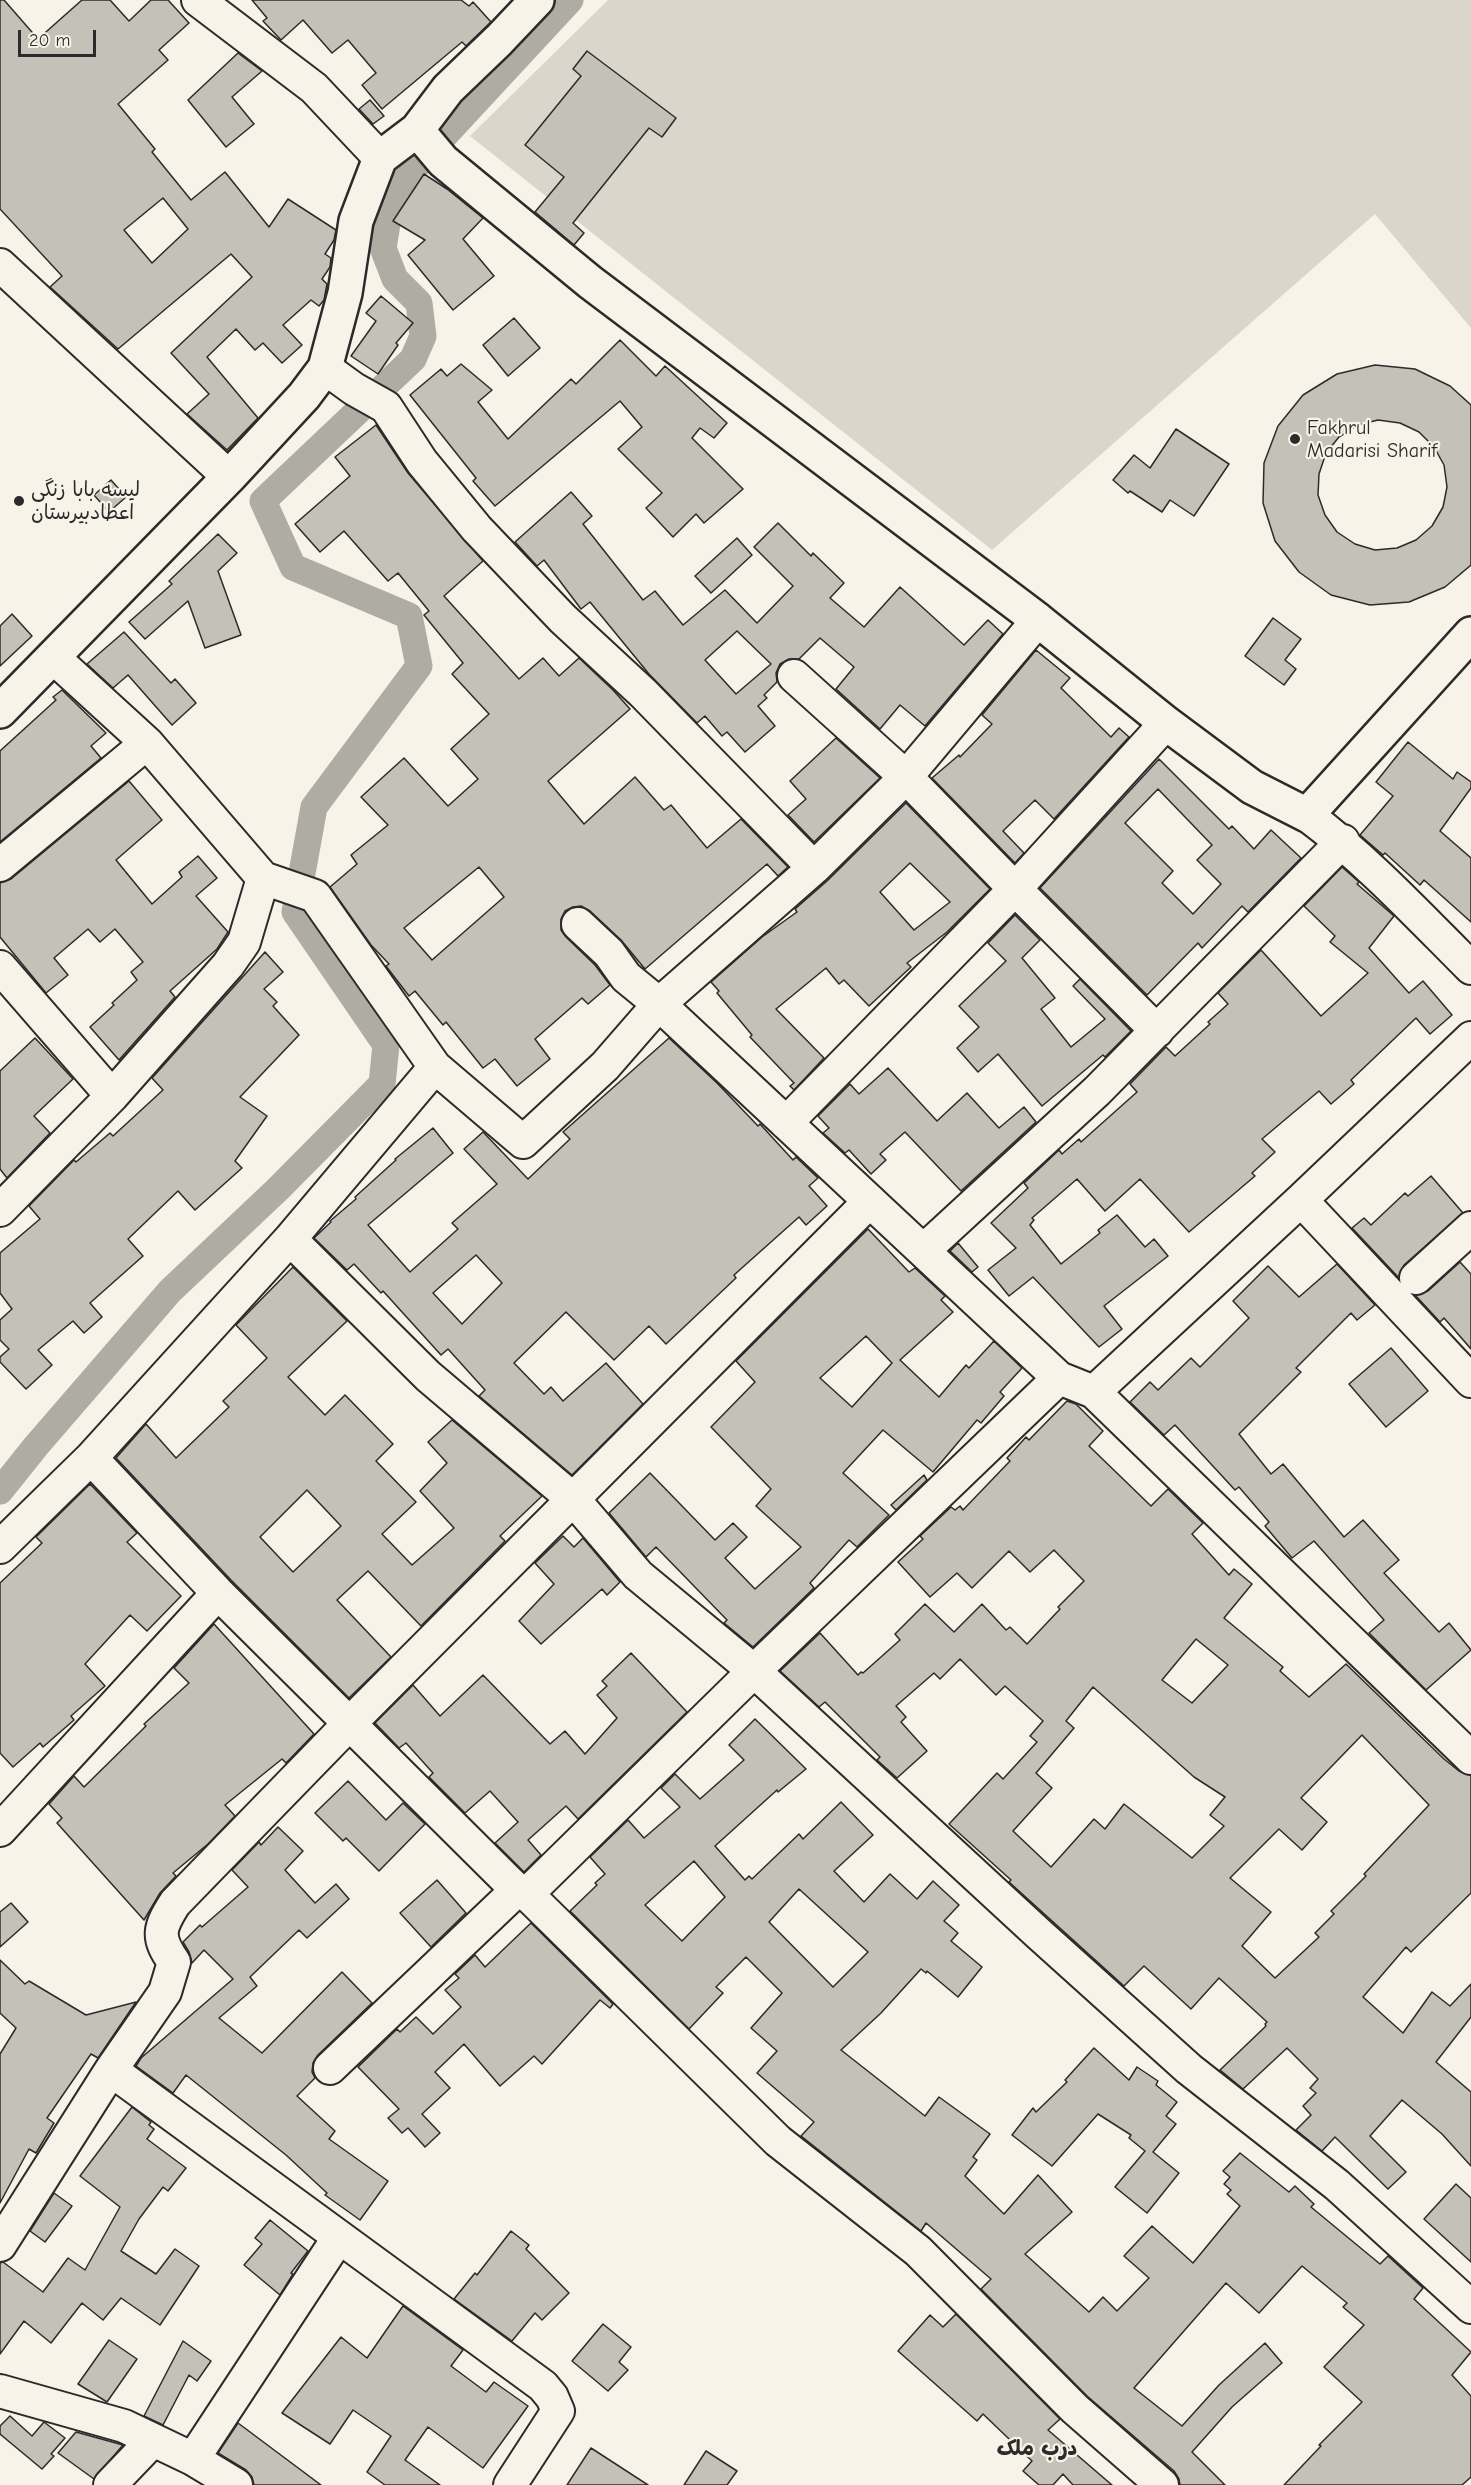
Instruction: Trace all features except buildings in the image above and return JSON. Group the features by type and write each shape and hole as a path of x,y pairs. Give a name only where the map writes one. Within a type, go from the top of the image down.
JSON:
{"main road":[{"path":"0,711 229,477 304,396 325,368 345,293 356,221 380,158 417,130 448,89 537,0"},
{"path":"417,130 443,161 590,282 1038,620 1166,723 1252,787 1307,815 1471,634"}],"street":[{"path":"198,0 314,88 380,158"},
{"path":"0,265 229,477"},
{"path":"325,368 354,389 386,407 422,462 477,529 563,619 643,693 814,868"},
{"path":"54,658 147,743 263,878 315,896 435,1067 523,1143 605,1066 659,1004 814,868 906,777 1038,620"},
{"path":"794,676 906,777 1157,1031"},
{"path":"786,1123 1015,889 1166,723"},
{"path":"0,866 147,743"},
{"path":"1307,815 1343,841 1471,968"},
{"path":"923,1251 1097,1091 1343,841"},
{"path":"0,1210 112,1096 228,965 243,942 263,878"},
{"path":"578,924 609,954 626,976 659,1004 1059,1378 1094,1392 1471,1758"},
{"path":"0,967 112,1096"},
{"path":"1094,1392 1471,1038"},
{"path":"0,1547 92,1458 290,1239 435,1067"},
{"path":"1301,1200 1471,1381"},
{"path":"0,2245 111,2070 165,1992 173,1972 174,1962 160,1938 163,1923 175,1903 349,1724 870,1201"},
{"path":"1416,1278 1468,1238"},
{"path":"290,1239 428,1376 574,1500 638,1575 754,1671 1189,2069 1337,2185 1471,2307"},
{"path":"330,2068 522,1892 1059,1378"},
{"path":"92,1458 218,1593 349,1724 778,2141 918,2251 1075,2409 1162,2485"},
{"path":"0,1830 218,1593"},
{"path":"111,2070 534,2380 552,2397 558,2411 510,2485"},
{"path":"193,2459 339,2237"},
{"path":"0,2391 124,2426 193,2459 236,2485"},
{"path":"110,2485 153,2440"}],"shaded area":[{"path":"608,0 1471,0 1471,328 1375,214 992,550 470,136"}],"waterway":[{"path":"0,1491 170,1291 278,1189 382,1084 386,1045 295,912 314,807 419,666 409,616 293,567 263,501 413,359 423,336 419,303 395,279 383,248 390,206 405,178 570,0"}],"place":[{"name":"Fakhrul Madarisi Sharif","path":"1295,439"},
{"name":"لیسه بابا زنگی اعطادبیرستان","path":"19,501"}],"district":[{"name":"درب ملک","path":"1037,2449"}]}
